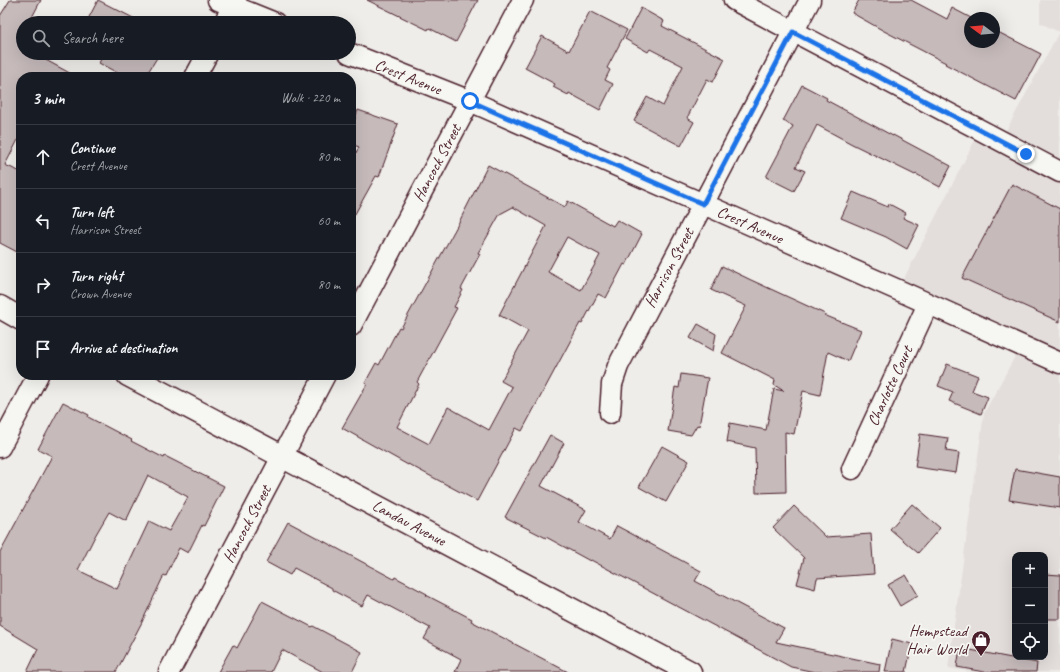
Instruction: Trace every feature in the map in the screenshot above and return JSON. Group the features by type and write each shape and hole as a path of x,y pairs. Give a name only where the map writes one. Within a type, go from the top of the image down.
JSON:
{"street":[{"name":"Hancock Street","path":"356,317 523,0"},
{"path":"734,0 1060,172"},
{"name":"Harrison Street","path":"610,413 612,384 618,366 810,0"},
{"path":"228,7 254,16"},
{"name":"Crest Avenue","path":"356,56 470,101 1060,363"},
{"path":"198,72 204,60"},
{"name":"Charlotte Court","path":"852,469 928,304"},
{"path":"0,307 16,316"},
{"path":"0,447 35,380"},
{"name":"Landau Avenue","path":"137,380 690,672"},
{"name":"Hancock Street","path":"169,672 322,380"}],"shaded area":[{"path":"1040,0 1060,0 1060,672 971,672 948,668 984,413 1019,349 898,290 979,132 1000,142 1059,32 1040,23"}],"building":[{"path":"10,0 41,0 33,16 16,16 16,60 46,60 68,72 16,72 16,144 5,165 16,170 16,251 0,243 0,16"},
{"path":"98,0 129,16 90,16"},
{"path":"367,0 478,0 456,42"},
{"path":"859,0 911,0 947,19 952,8 964,14 964,48 1000,48 1000,33 1041,54 1016,101 852,13"},
{"path":"641,8 664,21 662,26 725,59 713,82 707,79 687,118 694,122 681,146 634,121 647,97 663,106 683,66 650,49 648,52 625,39"},
{"path":"590,11 627,30 607,68 610,70 605,80 613,84 600,110 569,93 568,95 553,87 555,84 525,68 542,36 569,51"},
{"path":"100,60 156,60 148,72 116,72 99,63"},
{"path":"802,85 827,98 826,100 951,166 940,187 852,144 817,125 796,167 805,171 794,191 766,177 793,126 783,121"},
{"path":"358,110 398,124 379,177 376,176 356,212 356,153 359,147 356,146 356,116"},
{"path":"488,165 565,207 568,201 613,226 617,220 642,234 626,265 624,264 606,298 598,294 582,324 580,323 522,431 516,428 477,501 342,428 367,384 365,383 376,363 379,365 399,327 401,328 458,224","holes":["513,207 546,226 499,315 528,331 501,381 512,387 489,430 448,407 429,444 397,427 419,384 417,382 457,308 454,307 463,290 461,289 480,254 478,253 500,214","567,237 600,255 581,290 548,272"]},
{"path":"1012,184 1060,209 1060,322 962,278"},
{"path":"853,192 888,207 889,204 906,213 903,218 919,225 907,249 886,237 841,218"},
{"path":"722,266 825,314 824,315 861,330 848,361 828,352 820,395 803,391 794,434 785,432 786,492 756,493 755,448 727,442 730,423 766,430 774,389 784,391 774,385 775,380 722,353 746,306 711,290"},
{"path":"698,324 716,334 713,351 690,338"},
{"path":"947,364 978,376 972,391 988,397 981,414 949,401 953,392 938,386"},
{"path":"681,374 708,378 699,426 697,425 691,435 668,431 675,387 679,388"},
{"path":"63,402 89,415 88,417 132,440 131,441 164,458 165,456 224,486 204,526 202,525 188,553 179,548 116,672 27,672 38,649 0,626 0,552 52,456 38,449","holes":["148,475 188,497 169,531 149,521 117,589 78,570 109,512 126,521"]},
{"path":"920,434 948,438 946,451 959,453 956,473 915,467"},
{"path":"550,435 564,443 541,486 586,510 579,522 610,539 617,526 701,571 695,581 784,628 776,642 880,664 879,672 815,672 791,667 591,560 590,561 505,517"},
{"path":"662,446 689,461 666,502 639,487"},
{"path":"1015,469 1060,477 1060,508 1009,500"},
{"path":"912,504 940,528 918,553 890,529"},
{"path":"794,506 826,537 871,534 874,574 817,578 815,589 797,584 804,558 773,528"},
{"path":"288,522 394,579 395,577 427,594 426,595 472,619 471,621 568,672 455,672 461,659 424,639 430,628 368,595 362,606 294,568 290,575 266,562"},
{"path":"1048,574 1060,575 1060,619 1048,619"},
{"path":"906,575 918,595 900,606 888,585"},
{"path":"262,601 362,652 352,672 323,672 282,650 271,672 218,672 233,645 237,648"},
{"path":"892,639 912,644 906,672 885,672"},
{"name":"Hempstead Hair World","path":"960,648 1012,658 1012,660 1037,663 1036,672 984,672 957,667"}],"place":[{"name":"Hempstead Hair World","path":"981,657"}],"route":[{"path":"470,101 703,204 793,32 1026,154"}]}
